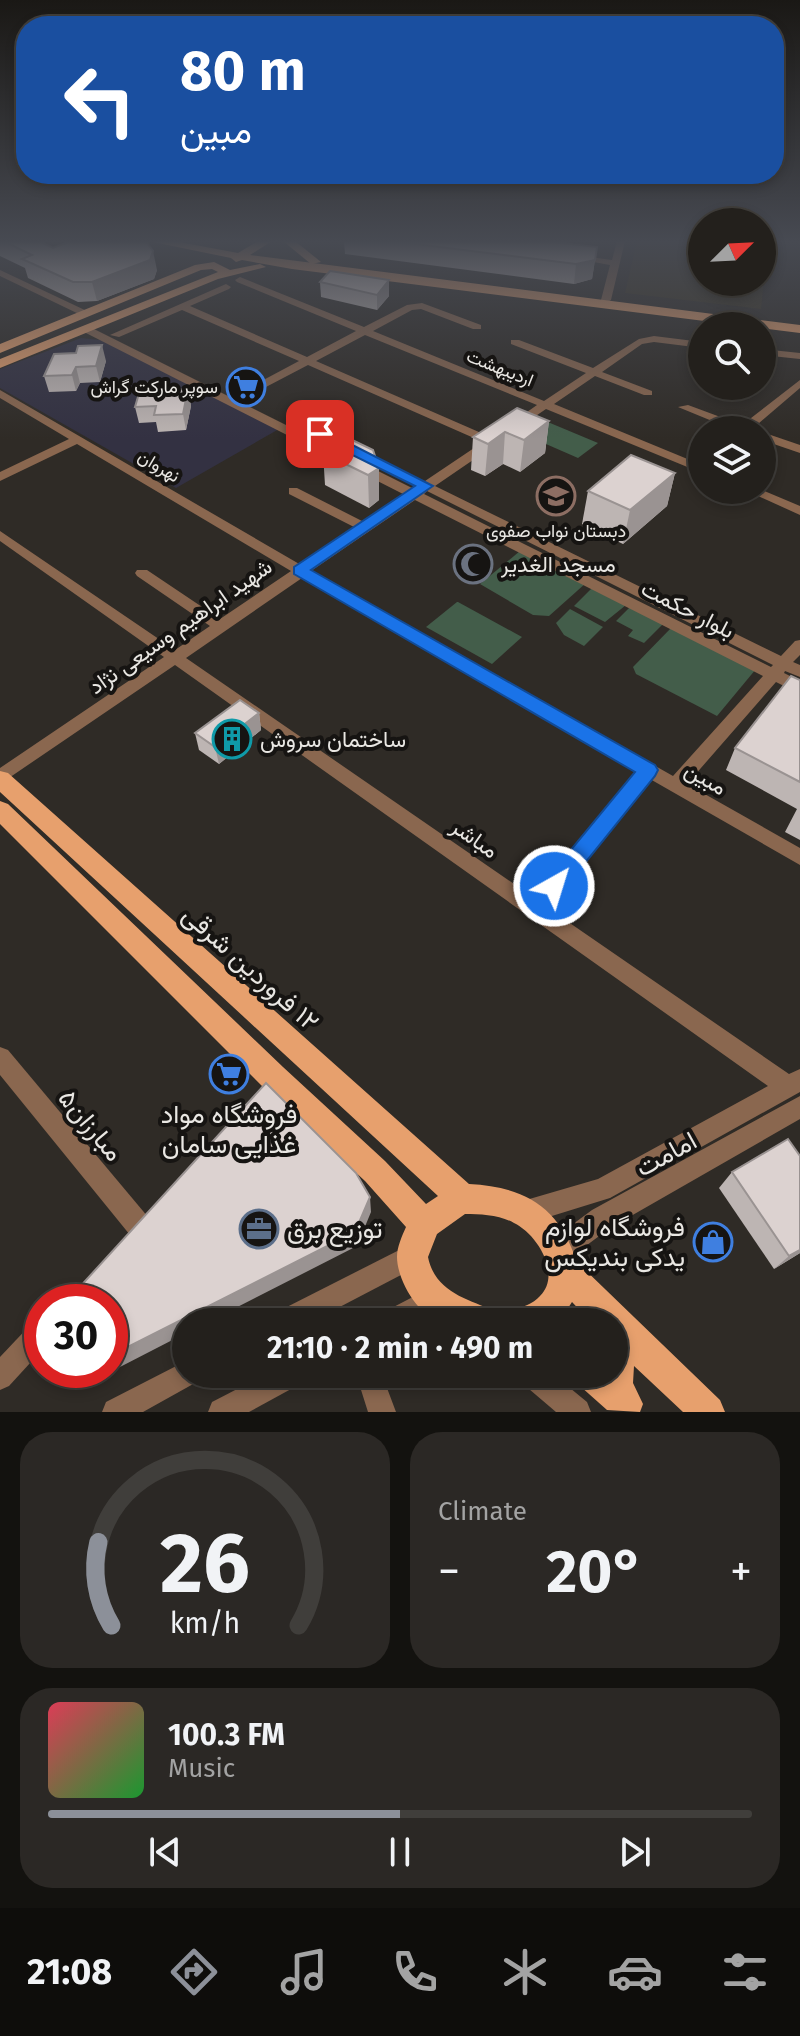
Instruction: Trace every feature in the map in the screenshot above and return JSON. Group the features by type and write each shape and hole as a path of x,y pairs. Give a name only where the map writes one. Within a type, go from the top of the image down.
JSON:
{"main road":[{"path":"0,356 103,307"},
{"path":"0,356 116,307"},
{"path":"0,356 122,307"},
{"path":"0,356 91,327 140,307"},
{"path":"599,307 688,319"},
{"path":"670,307 800,321"},
{"path":"776,327 800,329"},
{"name":"١٢ فروردین شرقی","path":"0,778 463,1199"},
{"path":"0,810 273,1077 375,1171 424,1224"},
{"path":"375,1171 394,1176 405,1170 406,1160 396,1141"},
{"path":"445,1308 432,1300 417,1277 413,1255 424,1224 463,1199 493,1201 526,1212 555,1240 563,1264 564,1284 550,1308"},
{"path":"563,1264 639,1348 708,1412"},
{"path":"630,1408 615,1386 614,1366 624,1352 639,1348"},
{"path":"608,1388 630,1408"}],"street":[{"path":"71,307 86,314"},
{"path":"115,335 180,307"},
{"path":"184,307 491,441"},
{"name":"اردیبهشت","path":"305,307 688,462"},
{"path":"241,396 415,307"},
{"path":"420,307 477,327"},
{"name":"بلوار حکمت","path":"91,327 115,335 241,396 420,489"},
{"name":"بلوار حکمت","path":"91,327 786,670 800,688"},
{"name":"شهید ابراهیم وسیعی نژاد","path":"0,778 299,570 639,342 659,340 688,343"},
{"path":"515,342 648,393"},
{"path":"776,353 800,356"},
{"path":"761,416 800,383"},
{"name":"نهروان","path":"0,393 299,570"},
{"path":"684,407 707,416"},
{"path":"0,477 77,439"},
{"path":"776,441 800,449"},
{"path":"293,491 364,527"},
{"path":"776,501 800,511"},
{"name":"مباشر","path":"0,535 796,1091"},
{"name":"مبین","path":"299,570 800,857"},
{"path":"142,573 220,626"},
{"path":"675,785 786,670 800,645"},
{"path":"535,909 648,770"},
{"name":"مبارزان۵","path":"0,1058 139,1226"},
{"path":"253,1100 273,1077"},
{"name":"امامت","path":"526,1212 602,1190 796,1091"},
{"name":"امامت","path":"563,1264 574,1239 796,1091"},
{"path":"119,1248 159,1203"},
{"path":"311,1308 413,1255"},
{"path":"417,1308 432,1300"},
{"path":"0,1377 24,1351"},
{"path":"116,1412 172,1382"},
{"path":"222,1412 267,1388"},
{"path":"374,1388 382,1412"},
{"path":"549,1388 577,1412"}],"shaded area":[{"path":"81,338 101,340 279,429 176,488 0,388 0,369"}],"green space":[{"path":"543,420 598,443 578,458 523,434"},
{"path":"520,551 586,583 549,616 533,615 480,584"},
{"path":"593,587 626,605 605,622 574,606"},
{"path":"457,602 522,637 492,664 426,627"},
{"path":"630,607 663,624 644,643 628,636 633,630 616,621"},
{"path":"570,609 603,627 584,646 564,635 556,623"},
{"path":"672,627 756,669 717,716 636,674 633,667"}],"building":[{"path":"102,345 96,366 76,367 72,375 44,376 54,354 76,353 78,346"},
{"path":"165,382 164,390 188,389 183,414 154,415 156,406 135,407 142,383"},
{"path":"517,408 549,421 524,440 505,432 488,444 473,437"},
{"path":"346,437 373,450 379,468 368,475 323,453"},
{"path":"631,455 675,473 630,510 588,491"},
{"path":"791,676 800,680 800,782 735,748"},
{"path":"240,700 259,713 215,747 195,733"},
{"name":"توزیع برق","path":"266,1083 356,1173 370,1197 355,1232 205,1308 172,1308 172,1325 128,1347 128,1284 82,1284"},
{"path":"788,1139 800,1156 800,1250 789,1256 732,1172"}],"place":[{"name":"سوپر مارکت گراش","path":"246,387"},
{"name":"دبستان نواب صفوی","path":"556,496"},
{"name":"مسجد الغدیر","path":"473,564"},
{"name":"ساختمان سروش","path":"232,739"},
{"name":"فروشگاه مواد غذایی سامان","path":"229,1074"},
{"name":"توزیع برق","path":"259,1229"},
{"name":"فروشگاه لوازم یدکی بندیکس","path":"713,1242"}],"route":[{"path":"320,434 425,486 299,570 648,770 554,886"}]}
